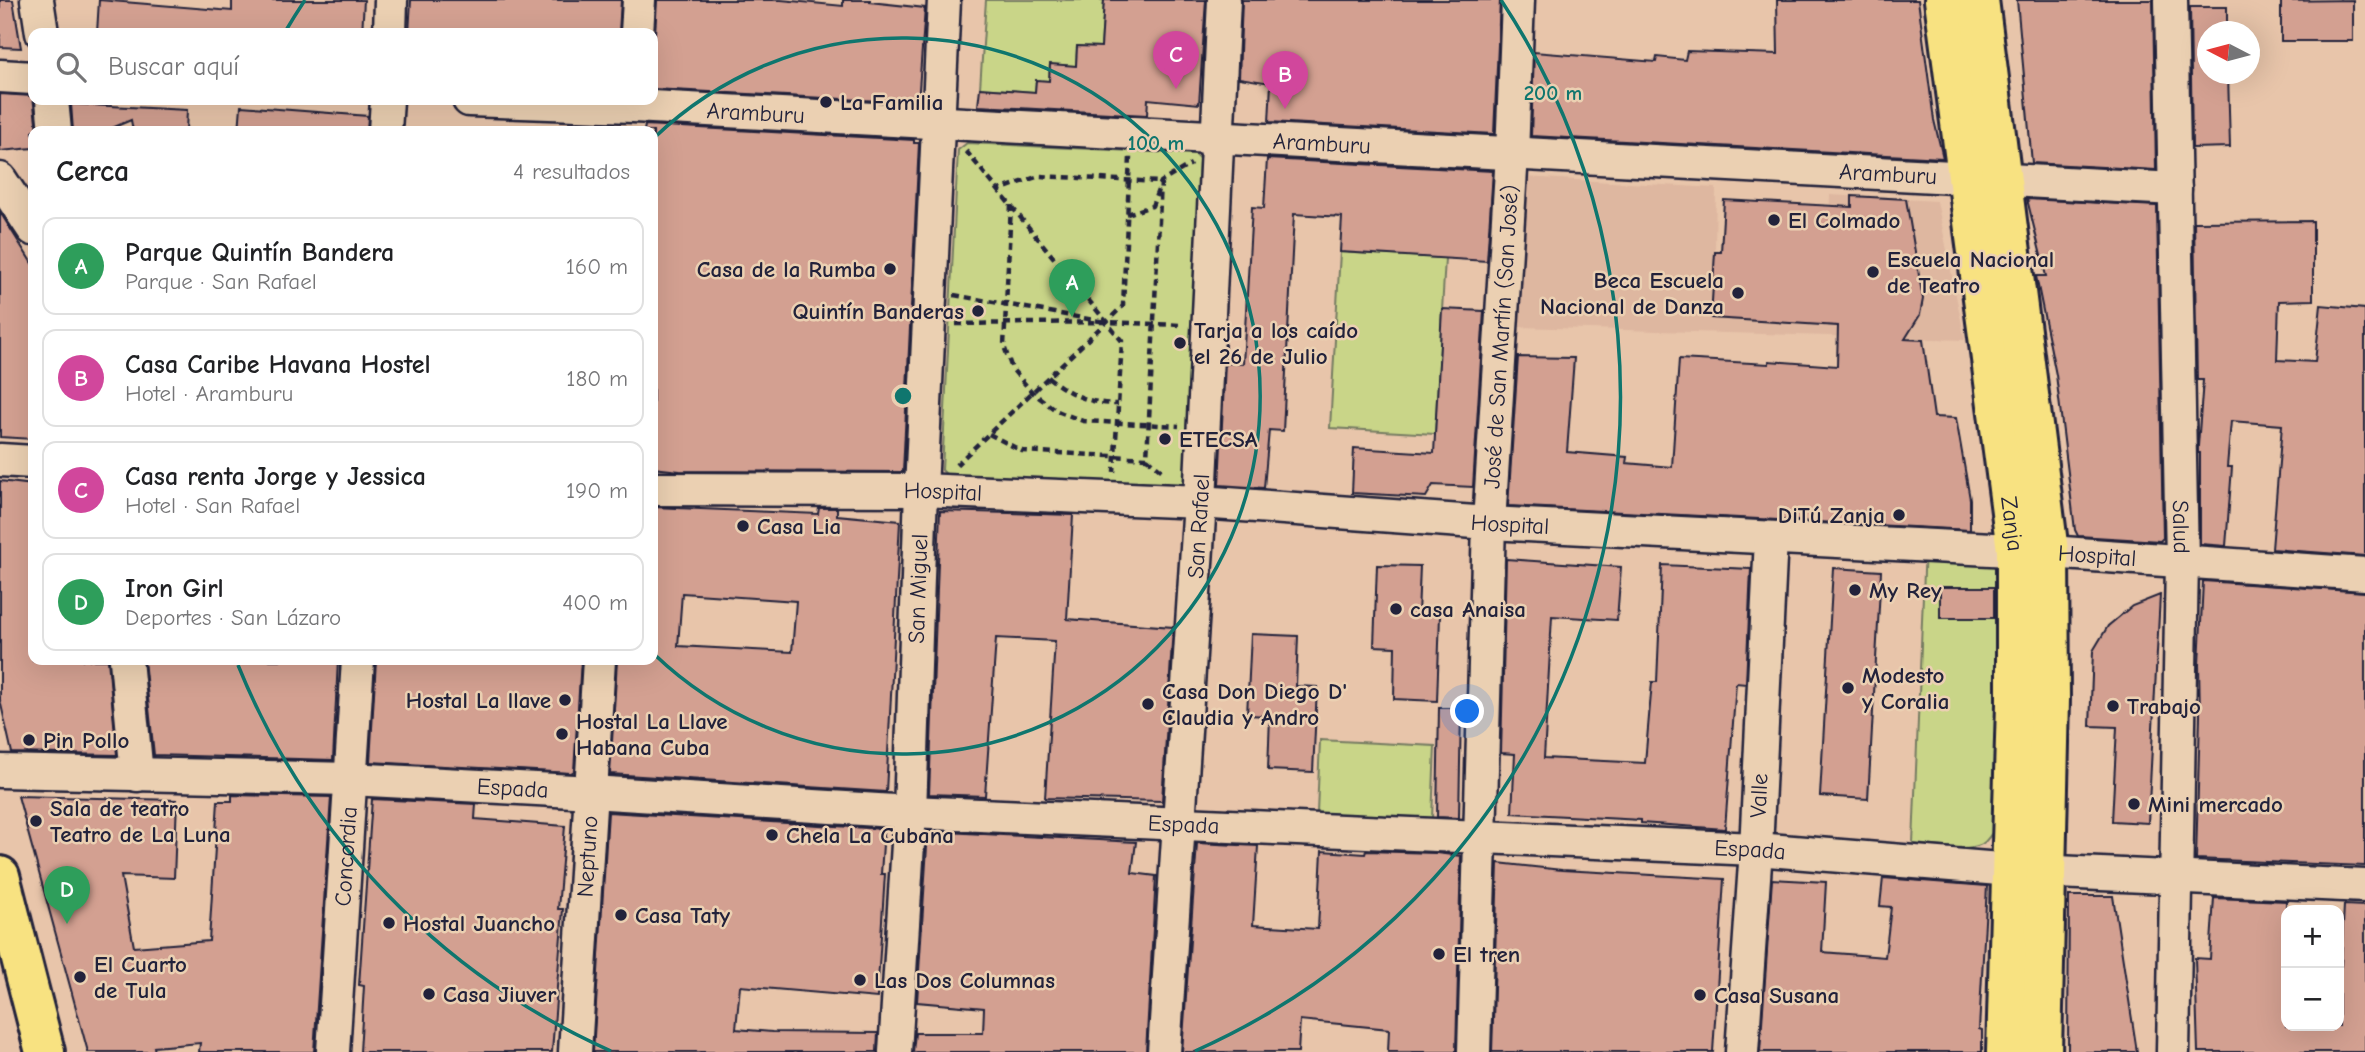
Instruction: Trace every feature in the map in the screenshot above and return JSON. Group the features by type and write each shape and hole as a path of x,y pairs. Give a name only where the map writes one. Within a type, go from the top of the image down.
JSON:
{"main road":[{"name":"Zanja","path":"1944,0 1983,178 2033,551 2016,704 2042,1052"},
{"name":"Zanja","path":"1979,0 1983,178"},
{"name":"Zanja","path":"2006,1052 2029,871"},
{"path":"0,876 45,1052"}],"street":[{"path":"37,0 41,28"},
{"path":"390,28 391,0"},
{"path":"637,28 639,0"},
{"name":"San Miguel","path":"895,1052 910,812 922,490 949,309 939,123 944,0"},
{"name":"San Rafael","path":"1164,1052 1200,502 1224,0"},
{"name":"José de San Martín (San José)","path":"1474,1052 1489,523 1512,154 1518,0"},
{"name":"Salud","path":"2171,0 2182,561 2173,1052"},
{"path":"0,76 28,78"},
{"path":"52,105 55,126"},
{"path":"385,126 387,105"},
{"name":"Aramburu","path":"537,105 632,112 939,123 2175,189"},
{"path":"0,179 28,221"},
{"path":"0,460 28,462"},
{"name":"Hospital","path":"658,489 922,490 1200,502 1489,523 2033,551 2365,574"},
{"name":"Valle","path":"1742,1052 1756,849 1771,538"},
{"path":"126,665 136,775"},
{"name":"Concordia","path":"334,1052 358,665"},
{"name":"Neptuno","path":"575,1052 598,665"},
{"name":"Espada","path":"0,771 350,779 910,812 1756,849 2029,871 2365,886"}],"path":[{"path":"963,147 977,148"},
{"path":"962,160 963,147"},
{"path":"963,147 1122,341 1113,499"},
{"path":"922,490 946,475 1123,306 1130,155 1144,156"},
{"path":"999,190 1039,176 1161,182 1199,158 1185,158"},
{"path":"1127,214 1152,206 1161,182"},
{"path":"989,434 1022,451 1147,458 1161,182"},
{"path":"1011,204 1004,346 1012,369 1032,392 1057,411 1083,421 1203,427"},
{"path":"949,309 956,282"},
{"path":"949,309 1006,304 1105,322"},
{"path":"949,309 1005,324 1105,322 1209,325"},
{"path":"1048,377 1065,391 1088,401 1118,404"}],"shaded area":[{"name":"Beca Escuela Nacional de Danza","path":"1524,177 1716,188 1715,252 1818,258 1829,223 1830,195 1937,201 1965,340 1519,327"}],"green space":[{"path":"986,0 1104,0 1101,47 1077,46 1076,66 1050,64 1049,81 1036,80 1035,92 980,88"},
{"path":"967,143 1195,154 1203,163 1186,484 1176,491 951,479 942,470 958,150"},
{"path":"1340,252 1445,258 1435,434 1330,428"},
{"path":"1925,546 2016,550 1999,821 1992,834 1976,846 1958,848 1913,844"},
{"path":"1320,740 1435,746 1432,818 1317,813"}],"building":[{"path":"0,0 13,0 21,48 0,47"},
{"path":"99,0 232,11 232,0 364,0 362,28 97,28"},
{"path":"411,0 621,0 619,28 409,28"},
{"path":"657,0 781,0 843,6 843,0 870,0 925,8 918,103 658,89 658,28 655,28"},
{"path":"1104,0 1206,0 1199,104 1148,99 1147,115 978,106 980,88 1035,92 1036,80 1049,81 1050,64 1076,66 1077,46 1101,47"},
{"path":"1242,0 1500,0 1494,134 1269,122 1271,83 1239,78"},
{"path":"1777,0 1918,0 1934,120 1943,158 1531,136 1534,52 1656,62 1657,57 1685,60 1687,51 1778,54"},
{"path":"2017,0 2153,0 2156,170 2032,163"},
{"path":"2353,0 2353,41 2281,41 2281,1"},
{"path":"2190,7 2227,7 2227,21 2197,21 2197,84 2228,84 2230,147 2192,148"},
{"path":"0,94 28,96 28,105 34,105 36,126 28,126 28,148 0,151"},
{"path":"71,105 187,110 186,126 132,126 131,120 117,126 73,126"},
{"path":"241,106 368,116 367,126 239,126"},
{"path":"645,125 914,140 914,143 919,143 903,472 680,471 658,469 658,126"},
{"path":"1267,159 1493,171 1487,261 1340,252 1342,217 1294,214 1283,431 1269,430 1264,488 1219,485 1225,363 1243,364 1252,207 1264,208"},
{"path":"1852,196 1906,199 1923,299 1920,315 1905,339 1923,340 1934,417 1956,418 1970,499 1970,530 1508,506 1518,357 1574,358 1567,452 1627,457 1626,463 1672,467 1679,359 1837,366 1838,326 1711,318 1715,252 1721,252 1724,200 1852,207"},
{"path":"2027,199 2157,206 2163,538 2160,541 2078,536 2075,530 2056,375 2036,276 2046,276"},
{"path":"0,212 28,257 28,439 0,437"},
{"path":"2313,221 2313,300 2279,301 2277,360 2315,362 2321,305 2365,309 2365,556 2272,549 2282,425 2231,421 2227,467 2232,467 2226,546 2200,544 2198,446 2203,380 2197,380 2194,222"},
{"path":"1442,309 1484,311 1473,487 1433,485 1426,497 1352,493 1354,448 1434,453"},
{"path":"0,481 28,484 28,665 108,665 117,755 12,753 0,700"},
{"path":"658,507 818,514 819,508 837,508 837,515 900,521 886,792 610,774 617,665 658,665","holes":["682,593 796,601 792,652 678,646"]},
{"path":"940,511 1073,515 1067,619 1173,627 1162,801 1045,798 1055,641 996,638 985,796 929,794"},
{"path":"1506,559 1621,567 1617,620 1552,616 1544,758 1645,763 1652,682 1657,682 1662,565 1751,569 1746,684 1736,683 1725,829 1641,823 1641,820 1512,813 1515,754 1501,753"},
{"path":"1377,565 1420,566 1418,615 1440,615 1437,701 1394,699 1395,647 1374,646"},
{"path":"1833,568 1881,571 1868,799 1820,796"},
{"path":"2203,581 2365,592 2365,866 2196,859"},
{"path":"1940,587 1994,587 1994,618 1940,618"},
{"path":"2160,595 2148,823 2112,821 2117,727 2090,726 2093,651 2108,626 2132,606"},
{"path":"1251,634 1298,636 1296,686 1317,687 1313,772 1268,770 1270,716 1247,715"},
{"path":"145,665 338,665 333,760 154,755"},
{"path":"376,665 581,665 574,771 571,773 370,762"},
{"path":"1439,708 1461,708 1459,818 1437,817"},
{"path":"232,795 331,797 314,1052 199,1052 200,1043 154,1047 155,1052 88,1052 18,796 177,800 174,878 121,876 134,947 209,941 218,801 232,801"},
{"path":"372,799 476,804 475,819 565,826 558,909 563,909 552,1052 360,1052 364,986 359,985"},
{"path":"608,812 884,829 881,874 885,874 877,998 740,986 736,1029 878,1033 877,1052 593,1052"},
{"path":"928,831 1136,842 1132,873 1156,876 1146,1052 913,1052 915,1033 983,1033 984,1008 917,1002"},
{"path":"1197,843 1258,846 1253,925 1318,929 1322,851 1461,856 1456,1052 1388,1052 1389,1029 1300,1020 1298,1052 1182,1052"},
{"path":"1498,863 1562,870 1724,879 1713,1052 1492,1052"},
{"path":"1883,878 1987,886 1979,1029 1982,1030 1982,1052 1760,1052 1772,879 1826,882 1822,952 1885,957 1891,907 1880,906"},
{"path":"2069,896 2113,896 2137,1052 2068,1052"},
{"path":"2214,898 2286,901 2286,905 2281,905 2281,1031 2344,1031 2344,905 2365,906 2365,1052 2198,1052 2195,958 2210,959"}],"place":[{"name":"Casa renta Jorge y Jessica","path":"1176,89"},
{"name":"La Familia","path":"826,102"},
{"name":"Casa Caribe Havana Hostel","path":"1285,109"},
{"name":"El Colmado","path":"1774,220"},
{"name":"Casa de la Rumba","path":"890,269"},
{"name":"Escuela Nacional de Teatro","path":"1873,272"},
{"name":"Beca Escuela Nacional de Danza","path":"1738,293"},
{"name":"Quintín Banderas","path":"978,311"},
{"name":"Parque Quintín Bandera","path":"1072,317"},
{"name":"Tarja a los caído el 26 de Julio","path":"1180,343"},
{"name":"ETECSA","path":"1165,439"},
{"name":"DiTú Zanja","path":"1899,515"},
{"name":"Casa Lia","path":"743,526"},
{"name":"My Rey","path":"1855,590"},
{"name":"casa Anaisa","path":"1396,609"},
{"name":"Modesto y Coralia","path":"1848,688"},
{"name":"Hostal La llave","path":"565,700"},
{"name":"Casa Don Diego D' Claudia y Andro","path":"1148,704"},
{"name":"Trabajo","path":"2113,706"},
{"name":"Hostal La Llave Habana Cuba","path":"562,734"},
{"name":"Pin Pollo","path":"29,740"},
{"name":"Mini mercado","path":"2134,804"},
{"name":"Sala de teatro Teatro de La Luna","path":"36,821"},
{"name":"Chela La Cubana","path":"772,835"},
{"name":"Casa Taty","path":"621,915"},
{"name":"Hostal Juancho","path":"389,923"},
{"name":"Iron Girl","path":"67,924"},
{"name":"El tren","path":"1439,954"},
{"name":"El Cuarto de Tula","path":"80,977"},
{"name":"Las Dos Columnas","path":"860,980"},
{"name":"Casa Jiuver","path":"429,994"},
{"name":"Casa Susana","path":"1700,995"}]}
